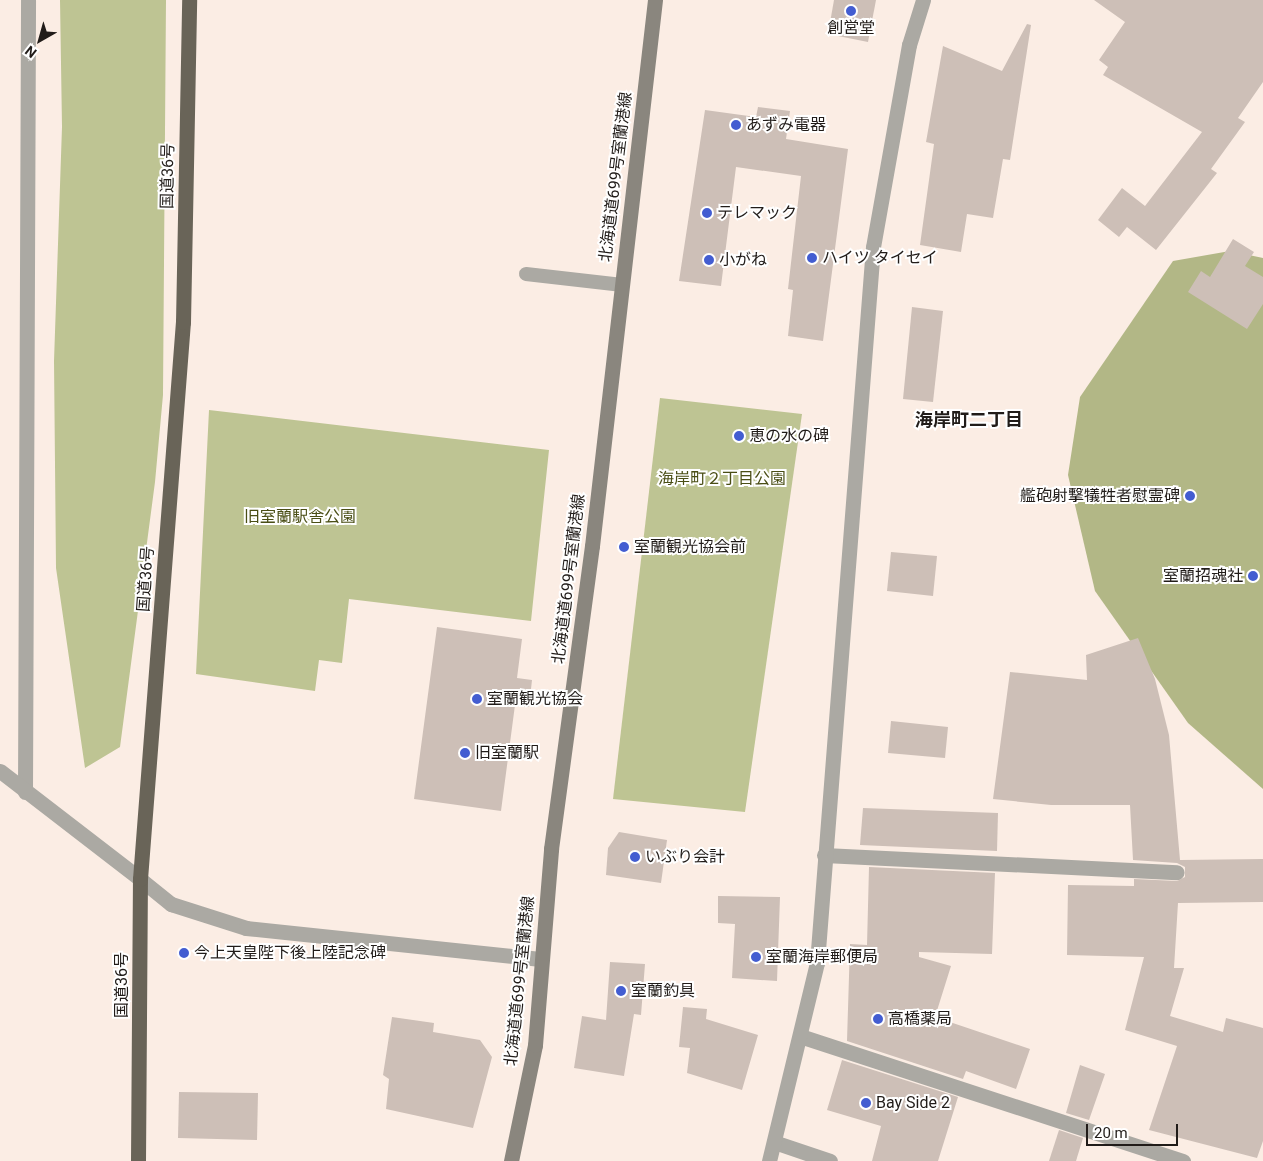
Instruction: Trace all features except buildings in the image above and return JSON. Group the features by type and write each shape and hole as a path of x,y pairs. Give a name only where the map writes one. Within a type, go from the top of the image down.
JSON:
{"highway":[{"name":"国道36号","path":"138,1161 140,880 183,322 189,0"}],"main road":[{"name":"北海道道699号室蘭港線","path":"511,1161 535,1045 540,959 622,285 654,0"}],"street":[{"path":"25,792 28,0"},
{"path":"769,1161 817,963 873,248 909,45 923,0"},
{"path":"0,771 171,904 246,928 540,959"},
{"path":"824,855 1177,872"},
{"path":"800,1036 1182,1161"},
{"path":"774,1142 830,1161"}],"lane":[{"path":"526,274 622,285"}],"green space":[{"path":"60,0 166,0 163,395 155,482 120,747 85,768 56,568 54,361 62,127"},
{"path":"1230,251 1263,258 1263,789 1188,723 1095,591 1068,475 1080,397 1173,261"},
{"name":"海岸町２丁目公園","path":"660,398 802,414 745,812 613,799"},
{"name":"旧室蘭駅舎公園","path":"209,410 549,450 531,621 349,599 342,663 319,660 315,691 196,674"}],"place":[{"name":"創営堂","path":"851,11"},
{"name":"あずみ電器","path":"736,125"},
{"name":"テレマック","path":"707,213"},
{"name":"ハイツ タイセイ","path":"812,258"},
{"name":"小がね","path":"709,260"},
{"name":"恵の水の碑","path":"739,436"},
{"name":"艦砲射撃犠牲者慰霊碑","path":"1190,496"},
{"name":"室蘭観光協会前","path":"624,547"},
{"name":"室蘭招魂社","path":"1253,576"},
{"name":"室蘭観光協会","path":"477,699"},
{"name":"旧室蘭駅","path":"465,753"},
{"name":"いぶり会計","path":"635,857"},
{"name":"今上天皇陛下後上陸記念碑","path":"184,953"},
{"name":"室蘭海岸郵便局","path":"756,957"},
{"name":"室蘭釣具","path":"621,991"},
{"name":"高橋薬局","path":"878,1019"},
{"name":"Bay Side 2","path":"866,1103"}],"district":[{"name":"海岸町二丁目","path":"969,420"}]}
